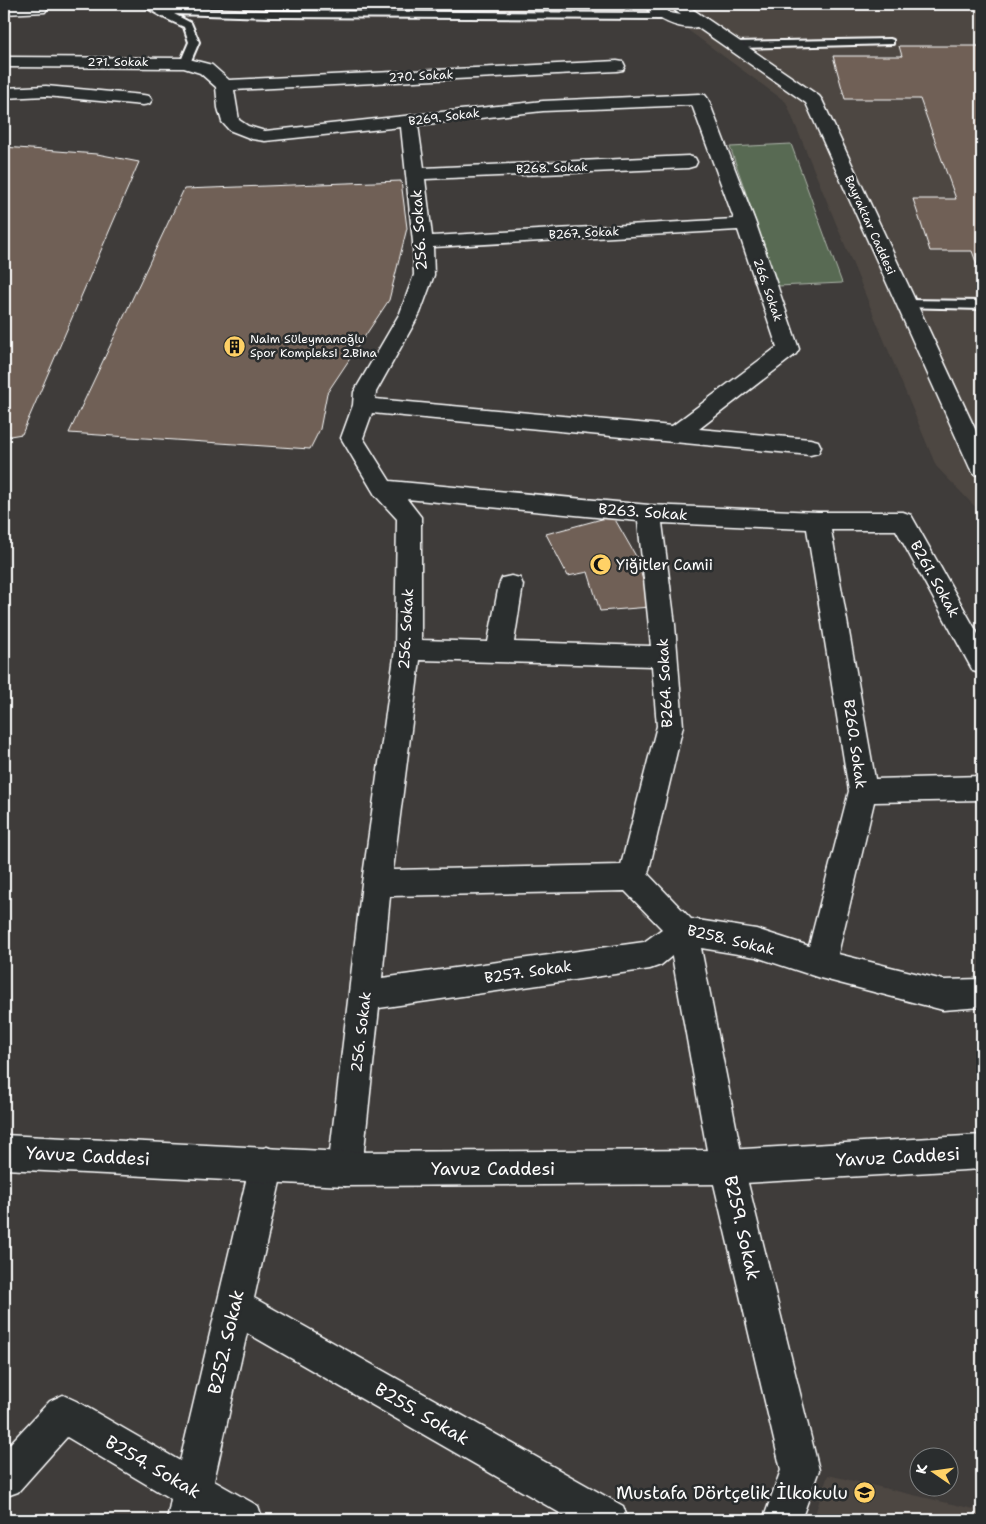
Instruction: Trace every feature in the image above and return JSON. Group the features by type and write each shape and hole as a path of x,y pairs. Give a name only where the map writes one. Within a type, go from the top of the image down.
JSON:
{"street":[{"path":"650,4 664,16 705,26"},
{"path":"675,4 705,26"},
{"path":"4,9 39,9"},
{"name":"Bayraktar Caddesi","path":"705,26 736,45 813,100 982,468"},
{"name":"271. Sokak","path":"4,62 185,63 206,69 225,85"},
{"name":"270. Sokak","path":"225,85 617,66"},
{"name":"B269. Sokak","path":"225,85 228,119 239,131 265,136 409,122 543,106 700,99"},
{"path":"4,92 46,91 144,100"},
{"name":"266. Sokak","path":"677,434 788,349 746,224 700,99"},
{"name":"256. Sokak","path":"345,1170 376,883 408,650 409,517 383,489 352,438 364,405 366,392 410,313 424,275 423,242 409,122"},
{"name":"B268. Sokak","path":"415,174 688,162"},
{"name":"B267. Sokak","path":"423,242 746,224"},
{"path":"364,405 810,447"},
{"name":"B263. Sokak","path":"383,489 649,514 818,521 903,521"},
{"name":"B264. Sokak","path":"632,878 670,726 649,514"},
{"name":"B260. Sokak","path":"818,521 863,791 820,964"},
{"name":"B261. Sokak","path":"903,521 982,664"},
{"path":"499,652 511,585"},
{"path":"408,650 664,656"},
{"path":"863,791 982,788"},
{"path":"376,883 632,878"},
{"name":"B258. Sokak","path":"632,878 683,931 756,943 820,964 942,995 982,993"},
{"name":"B257. Sokak","path":"365,995 650,955 683,931"},
{"name":"B259. Sokak","path":"683,931 727,1167 800,1470 782,1520"},
{"name":"Yavuz Caddesi","path":"4,1152 267,1164 345,1170 727,1167 982,1152"},
{"name":"B252. Sokak","path":"189,1505 267,1164"},
{"name":"B255. Sokak","path":"235,1307 609,1520"},
{"name":"B254. Sokak","path":"4,1478 63,1414 189,1505 244,1520"}],"lane":[{"path":"148,4 188,25 194,42 185,63"},
{"path":"159,11 272,14 664,16"},
{"path":"736,45 890,42"},
{"path":"906,304 982,305"}],"shaded area":[{"path":"183,4 982,4 982,514 936,466 786,102 666,14"},
{"name":"Mustafa Dörtçelik İlkokulu","path":"828,1475 908,1494 908,1496 918,1496 982,1511 982,1520 813,1520"}],"green space":[{"path":"791,144 842,283 778,286 730,147"}],"building":[{"path":"899,46 982,46 982,273 980,273 972,251 930,251 913,199 956,199 920,99 845,99 833,56 902,56"},
{"path":"4,147 97,154 139,162 22,434 4,437"},
{"name":"Naim Süleymanoğlu Spor Kompleksi 2.Bina","path":"401,181 407,228 389,300 327,393 320,429 310,449 69,433 184,189"},
{"name":"Yiğitler Camii","path":"613,516 637,558 650,607 600,611 588,572 568,576 546,534"}],"place":[{"name":"Naim Süleymanoğlu Spor Kompleksi 2.Bina","path":"234,346"},
{"name":"Yiğitler Camii","path":"600,565"},
{"name":"Mustafa Dörtçelik İlkokulu","path":"864,1493"}]}
